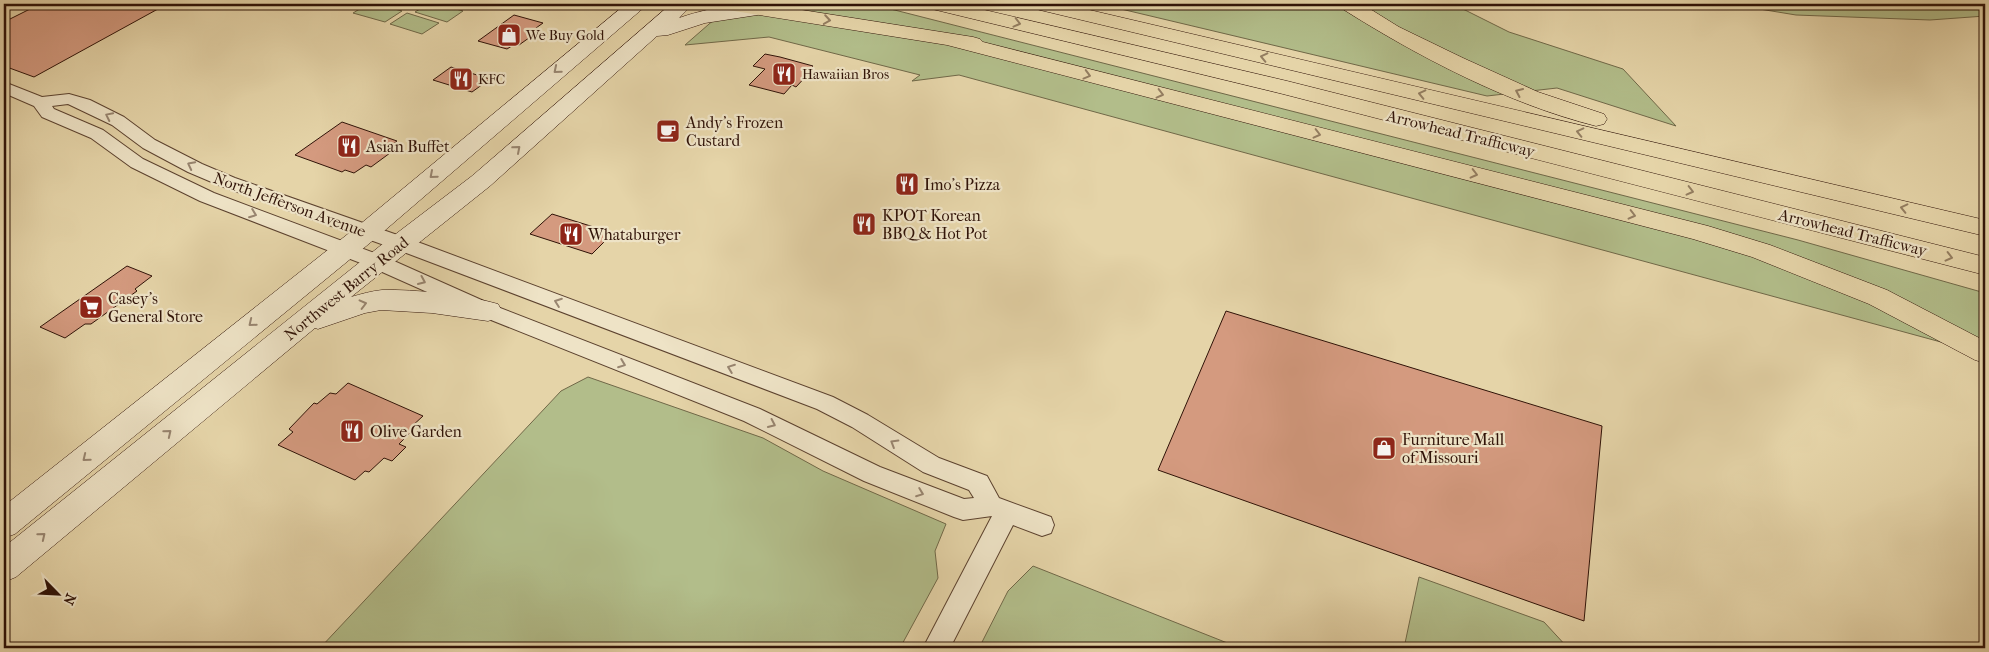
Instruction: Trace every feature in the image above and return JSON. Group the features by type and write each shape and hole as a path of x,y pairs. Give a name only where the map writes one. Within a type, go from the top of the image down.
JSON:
{"highway":[{"path":"728,4 955,41 1054,53 1287,88"},
{"name":"Arrowhead Trafficway","path":"935,4 1287,88 1985,266"},
{"name":"Arrowhead Trafficway","path":"1040,4 1985,228"},
{"path":"1348,4 1392,31 1455,63 1530,97 1764,175"},
{"path":"955,41 1699,232 1761,251 1878,297 1985,353"}],"main road":[{"name":"Northwest Barry Road","path":"4,524 362,249 526,96 638,4"},
{"name":"Northwest Barry Road","path":"4,566 300,325 362,249 399,244 481,181 683,4"},
{"path":"639,41 681,23 701,17 757,9"},
{"path":"206,402 232,366 338,273 362,249"},
{"path":"300,325 361,304 381,300 432,303 488,311"}],"street":[{"name":"North Jefferson Avenue","path":"4,87 40,102 68,99 84,104 118,121 148,144 195,168 228,182 325,215 362,249"},
{"name":"North Jefferson Avenue","path":"40,102 48,113 98,134 127,157 208,197 362,249 488,311 752,415 872,474 963,510 998,509"},
{"path":"399,244 604,319 825,404 860,422 932,465 978,483 998,509 1042,525"},
{"path":"936,648 998,509"}],"green space":[{"path":"368,4 376,4 402,11 385,22 353,13"},
{"path":"428,4 439,4 463,11 447,22 415,12"},
{"path":"732,4 871,4 1798,240 1985,293 1985,354 959,75 912,81 920,75 769,37 685,45"},
{"path":"1100,4 1453,4 1509,32 1623,69 1676,126 1557,88 1487,96"},
{"path":"1729,4 1985,4 1985,16 1930,20 1796,15"},
{"path":"407,13 439,23 422,34 390,24"},
{"path":"588,377 763,438 823,471 946,524 935,551 938,578 900,648 320,648 561,391"},
{"path":"1033,566 1240,648 979,648 1008,591"},
{"path":"1419,577 1544,622 1568,648 1404,648"}],"building":[{"path":"40,4 167,4 34,77 4,66 4,22"},
{"name":"We Buy Gold","path":"514,15 543,23 536,28 540,30 519,45 515,44 507,49 478,41"},
{"name":"Hawaiian Bros","path":"765,54 813,66 796,87 792,85 784,94 749,85 765,69 753,66"},
{"name":"KFC","path":"451,67 490,79 472,92 433,80"},
{"name":"Asian Buffet","path":"342,122 397,141 384,151 390,153 371,167 366,165 354,173 345,170 342,172 295,155"},
{"name":"Whataburger","path":"552,214 613,233 592,254 530,234"},
{"name":"Casey's General Store","path":"127,266 152,276 135,289 137,291 91,324 85,324 65,338 40,327"},
{"name":"Furniture Mall of Missouri","path":"1226,311 1602,426 1584,621 1158,470"},
{"name":"Olive Garden","path":"348,383 423,416 410,428 414,429 399,444 406,447 392,461 384,458 369,472 365,471 355,480 278,445 293,432 289,429 314,403 317,404 330,393 336,394"}],"place":[{"name":"We Buy Gold","path":"509,35"},
{"name":"Hawaiian Bros","path":"784,74"},
{"name":"KFC","path":"461,79"},
{"name":"Andy's Frozen Custard","path":"668,131"},
{"name":"Asian Buffet","path":"349,146"},
{"name":"Imo's Pizza","path":"907,184"},
{"name":"KPOT Korean BBQ & Hot Pot","path":"864,224"},
{"name":"Whataburger","path":"571,234"},
{"name":"Casey's General Store","path":"91,307"},
{"name":"Olive Garden","path":"352,431"},
{"name":"Furniture Mall of Missouri","path":"1384,448"}]}
